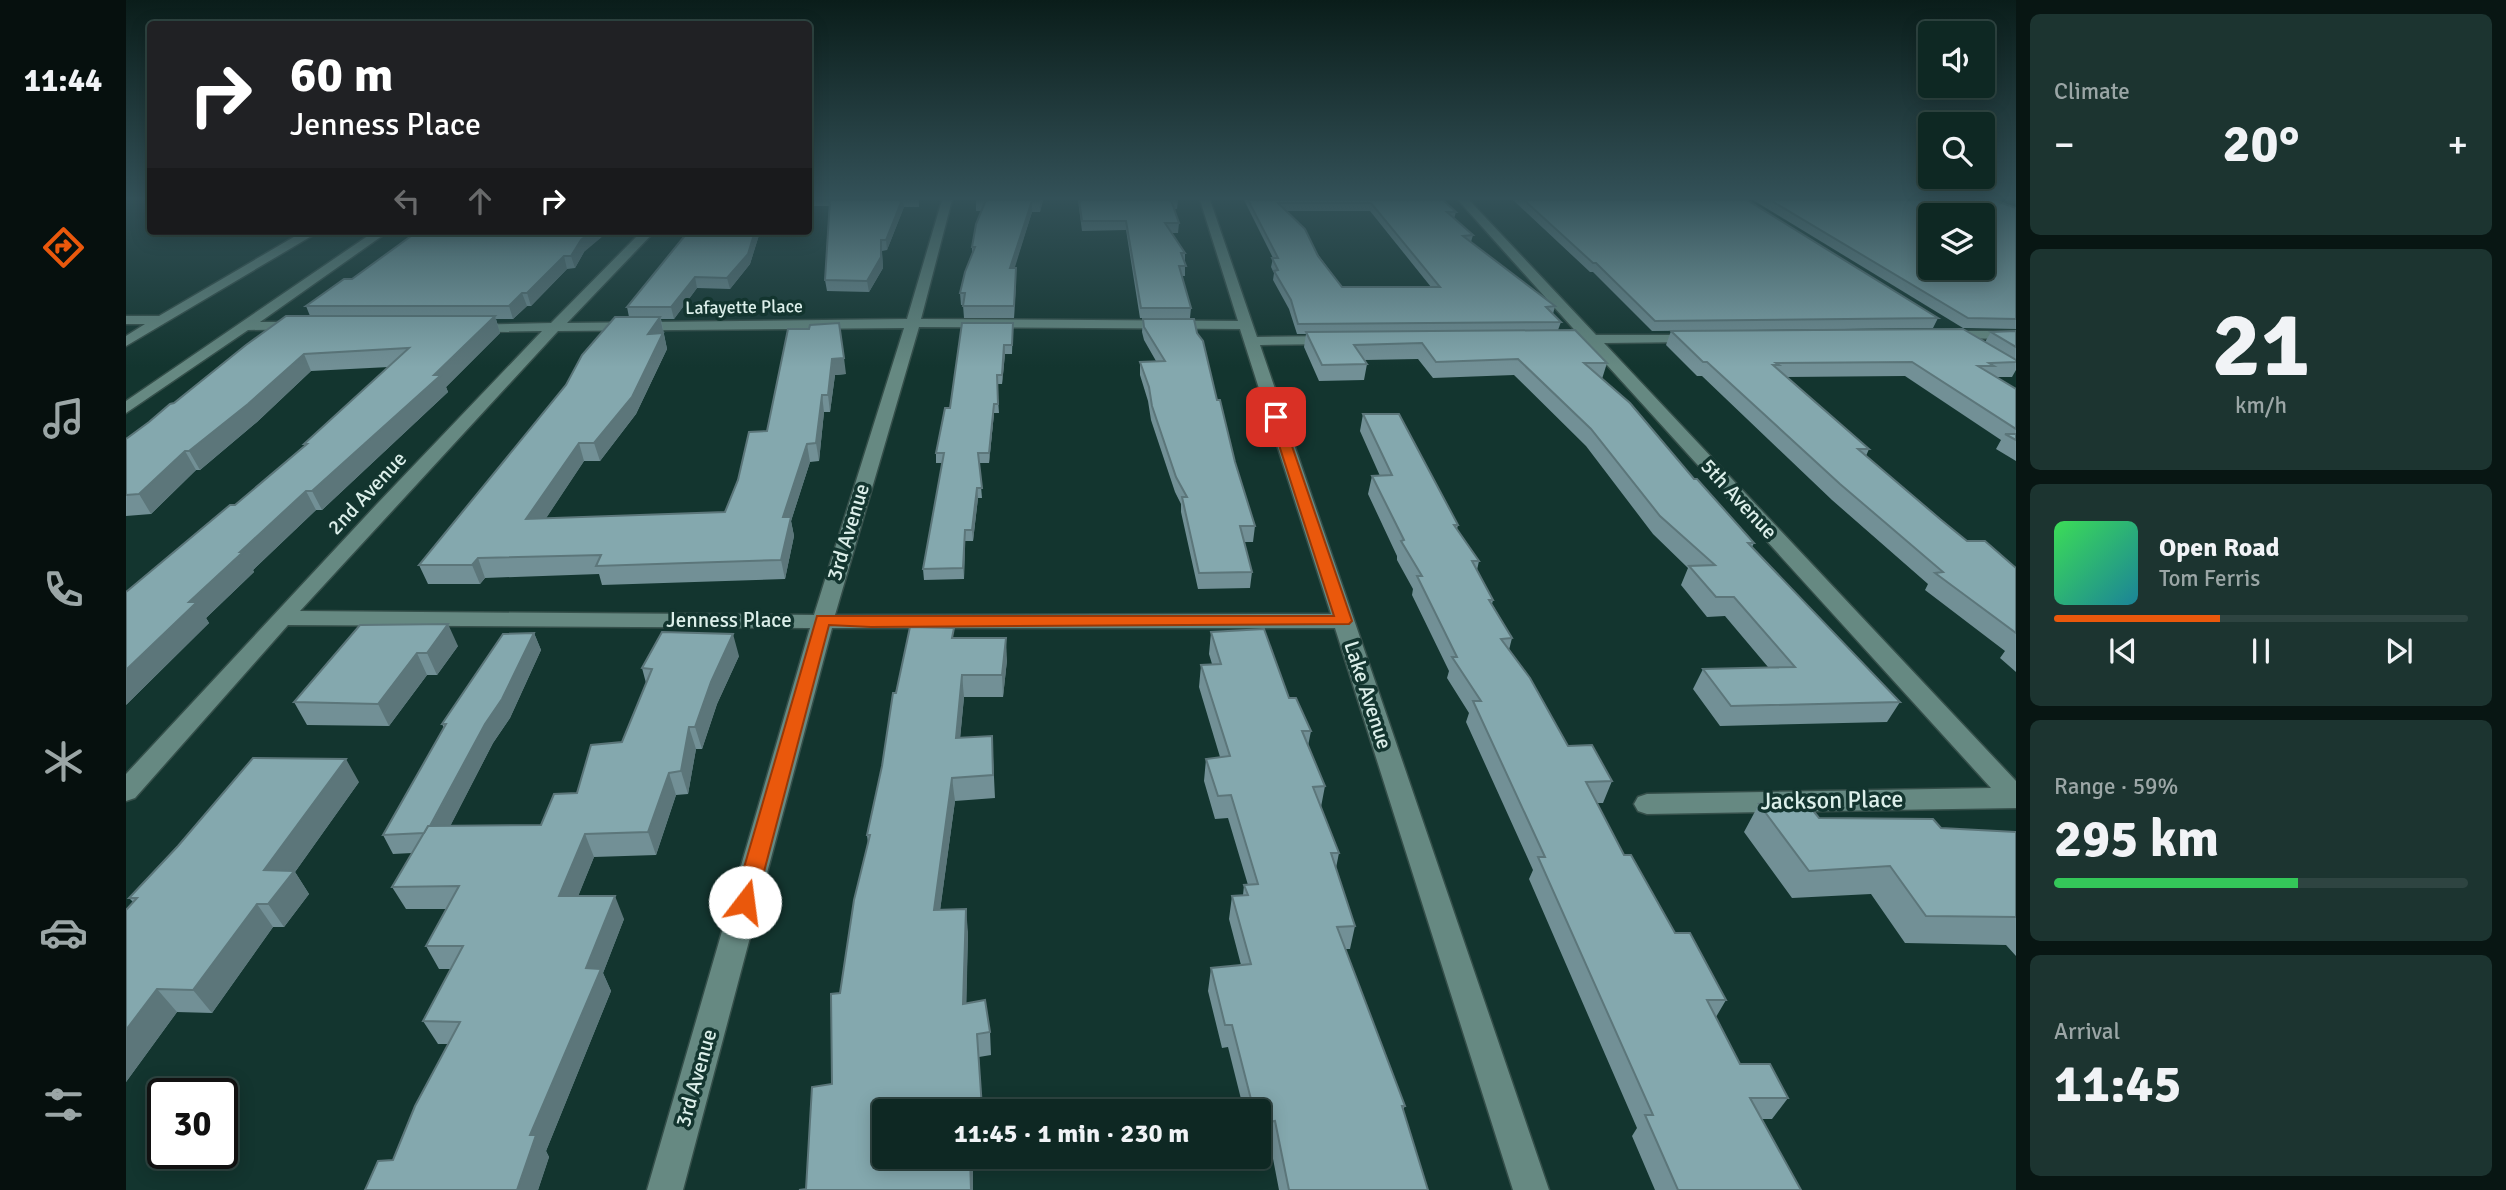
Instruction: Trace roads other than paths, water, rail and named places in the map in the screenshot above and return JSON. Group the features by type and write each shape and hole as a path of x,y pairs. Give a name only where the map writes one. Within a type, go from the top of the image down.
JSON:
{"street":[{"path":"126,342 268,256"},
{"path":"126,408 347,256"},
{"name":"2nd Avenue","path":"126,791 282,618 552,328 624,256"},
{"name":"3rd Avenue","path":"665,1190 822,620 931,256"},
{"name":"Lake Avenue","path":"1223,256 1531,1190"},
{"name":"5th Avenue","path":"1514,256 2016,798"},
{"path":"126,320 163,320"},
{"name":"Lafayette Place","path":"454,327 912,324 1247,333 1347,340"},
{"path":"245,326 315,326"},
{"path":"1935,329 1957,335 2016,335"},
{"path":"1957,335 1984,351"},
{"path":"1569,339 1713,338"},
{"name":"Jenness Place","path":"282,618 871,622 1344,621"},
{"name":"Jackson Place","path":"1647,804 2016,798"}]}
